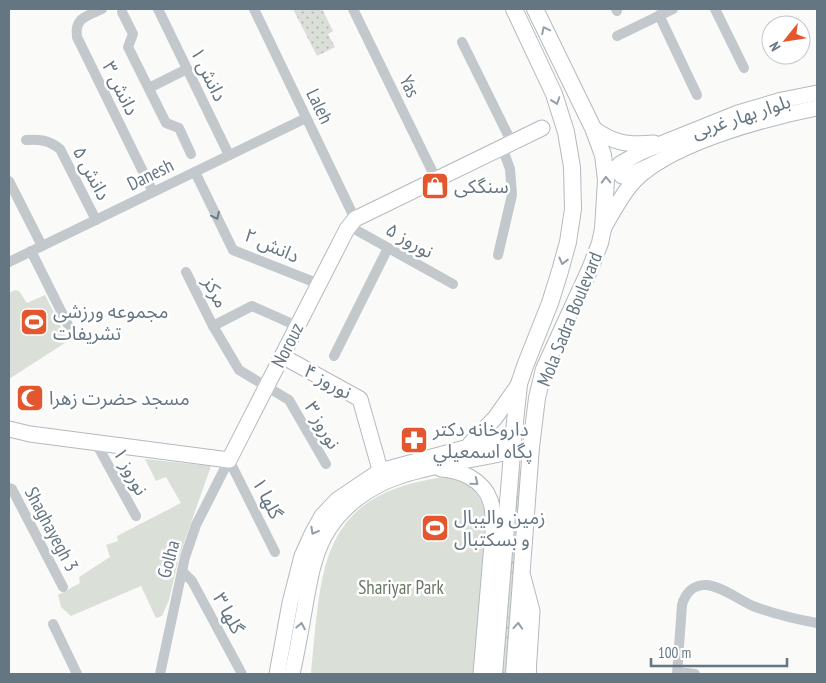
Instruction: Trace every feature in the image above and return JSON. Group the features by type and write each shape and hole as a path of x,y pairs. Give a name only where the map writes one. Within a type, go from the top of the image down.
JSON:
{"main road":[{"name":"Mola Sadra Boulevard","path":"494,674 495,588 508,447 519,384 524,366 550,303 560,271 568,242 573,209 572,167 566,132 554,94 514,9"},
{"name":"Mola Sadra Boulevard","path":"524,673 521,570 537,398 544,369 590,269 603,229 606,180 603,155 593,128 535,9"},
{"name":"بلوار بهار غربی","path":"666,153 738,112 817,93"},
{"name":"بلوار بهار غربی","path":"666,153 785,114 817,108"},
{"path":"352,222 542,128"},
{"path":"593,128 605,138 617,142 636,144 666,153"},
{"path":"603,229 629,186 666,153"},
{"name":"Norouz","path":"229,460 352,222"},
{"name":"نوروز ۴","path":"282,356 360,399 382,477"},
{"path":"471,445 495,418 519,384"},
{"path":"9,429 30,434 229,460"},
{"path":"292,674 308,589 318,551 324,536 342,512 382,477 399,476 532,439"},
{"path":"277,674 302,556 322,516 337,500 382,477 471,445 492,440 508,447"},
{"path":"430,468 462,473 477,482 490,499 493,510 492,534 495,588 482,674"}],"street":[{"name":"دانش ۳","path":"102,9 83,18 78,23 76,29 78,37 153,192"},
{"name":"دانش ۱","path":"158,9 229,155"},
{"name":"Laleh","path":"254,9 306,118 352,222"},
{"name":"Yas","path":"353,9 436,179"},
{"path":"617,36 673,9"},
{"path":"715,9 744,68"},
{"path":"122,12 133,34 128,47 166,123 179,128 191,154"},
{"path":"659,16 697,95"},
{"path":"462,42 507,145 512,196 498,255"},
{"path":"149,88 187,69"},
{"name":"Danesh","path":"9,262 306,118"},
{"name":"دانش ۵","path":"26,140 36,139 50,142 60,149 96,220"},
{"name":"دانش ۲","path":"195,172 233,250 319,284"},
{"path":"9,180 42,246"},
{"name":"نوروز ۵","path":"352,222 388,248 453,284"},
{"path":"334,356 388,248"},
{"path":"31,252 73,335"},
{"name":"مرکز","path":"186,272 213,326 252,306 297,326"},
{"name":"نوروز ۳","path":"213,326 239,370 289,400 326,464"},
{"name":"نوروز ۱","path":"96,443 136,516"},
{"name":"گلها ۱","path":"229,460 275,552"},
{"name":"Golha","path":"160,674 182,570 196,525 229,460"},
{"name":"Shaghayegh 3","path":"9,488 12,489 63,587"},
{"name":"گلها ۳","path":"182,570 192,580 242,674"},
{"path":"695,674 678,673 682,605 685,595 698,586 707,585 782,616 817,623"},
{"path":"53,624 77,674"}],"green space":[{"path":"293,9 322,9 333,31 328,34 335,47 317,56"},
{"name":"مجموعه ورزشی تشریفات","path":"15,290 19,291 27,303 45,295 68,341 9,379 9,293"},
{"path":"145,459 211,466 179,557 169,600 162,616 156,618 141,586 71,616 61,607 58,595 80,583 79,577 110,557 106,545 118,541 117,536 181,503 166,477 156,481"},
{"path":"518,469 523,473 507,674 499,674"},
{"name":"Shariyar Park","path":"445,477 460,481 471,488 480,498 487,512 474,674 311,674 324,570 334,542 349,519 372,500 403,486"}],"place":[{"name":"سنگکی","path":"435,186"},
{"name":"مجموعه ورزشی تشریفات","path":"34,322"},
{"name":"مسجد حضرت زهرا","path":"30,398"},
{"name":"داروخانه دكتر پگاه اسمعيلي","path":"414,440"},
{"name":"زمین والیبال و بسکتبال","path":"435,528"}]}
